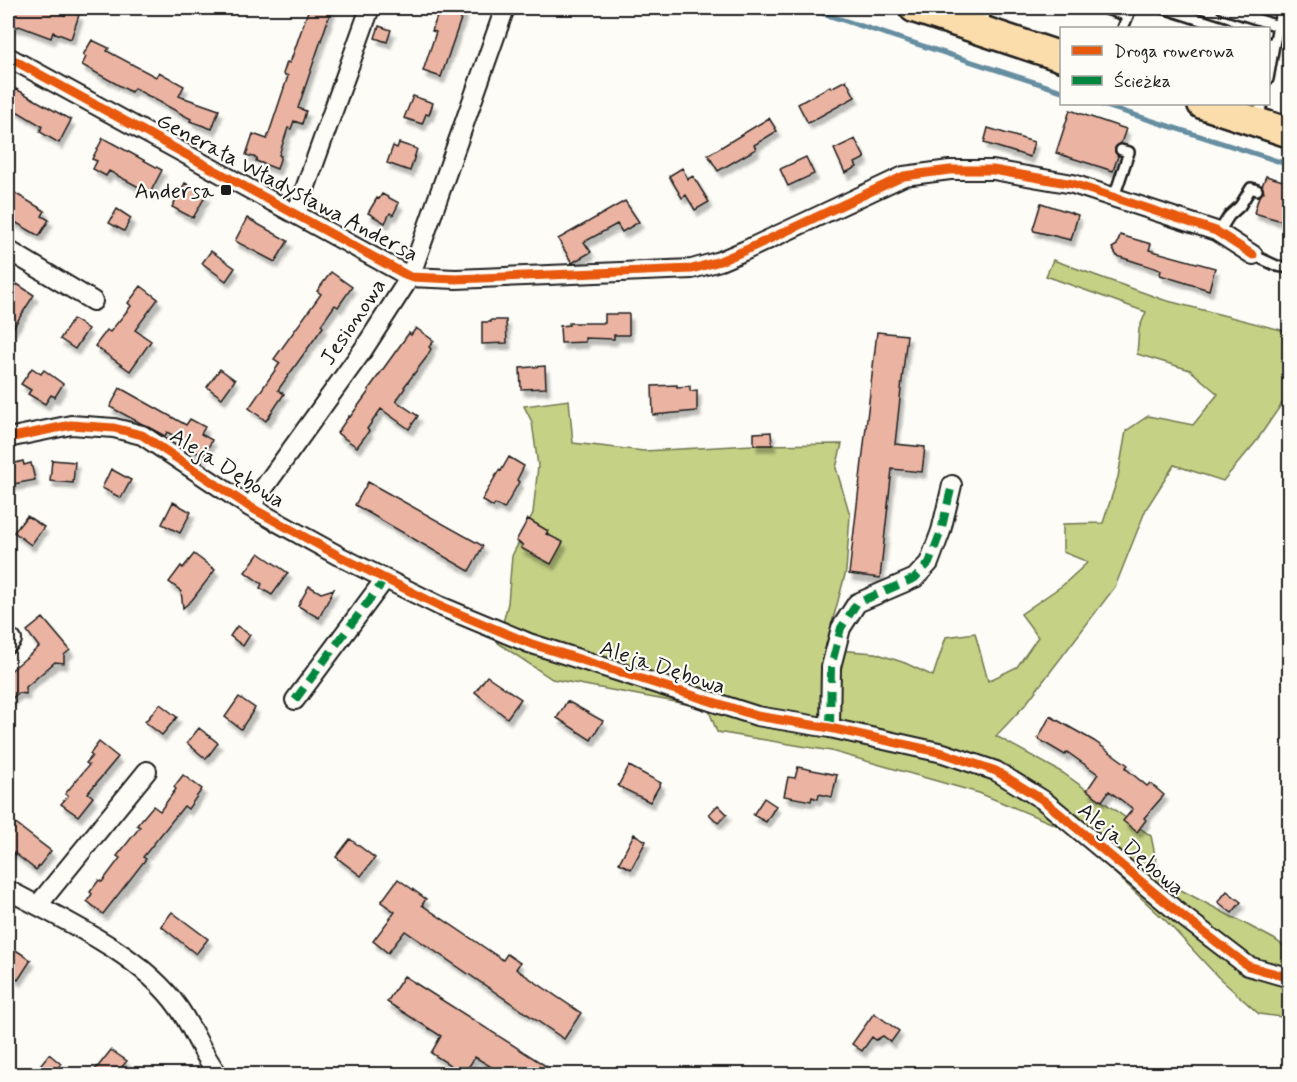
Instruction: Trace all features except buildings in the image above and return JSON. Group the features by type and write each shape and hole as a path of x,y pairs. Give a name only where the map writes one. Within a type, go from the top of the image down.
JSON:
{"main road":[{"path":"914,8 984,19 1060,56"},
{"path":"1209,105 1259,112 1290,133"}],"street":[{"path":"296,214 370,8"},
{"name":"Jesionowa","path":"250,507 363,350 410,277 505,8"},
{"name":"Generała Władysława Andersa","path":"8,57 410,277 456,279 692,269 747,250 904,176 993,170 1073,184 1219,232 1253,255"},
{"path":"8,250 93,301"},
{"name":"Aleja Dębowa","path":"8,438 71,425 114,428 142,435 250,507 440,606 529,643 758,716 943,753 996,771 1043,800 1180,914 1248,966 1290,978"},
{"path":"830,729 831,667 842,628 857,603 915,578 929,563 941,531 952,485"},
{"path":"295,700 385,579"},
{"path":"38,905 147,771"},
{"path":"8,891 38,905 137,964 178,1006 218,1074"}],"lane":[{"path":"1103,8 1130,12 1123,27"},
{"path":"1163,8 1223,27"},
{"path":"1222,8 1278,26"},
{"path":"1270,62 1271,44 1282,8"},
{"path":"1114,198 1129,152 1121,150"},
{"path":"1219,232 1251,188 1257,190"},
{"name":"Generała Władysława Andersa","path":"1253,255 1277,266 1290,268"}],"green space":[{"path":"1053,260 1164,300 1289,332 1289,398 1285,399 1255,443 1223,481 1174,465 1146,509 1115,587 1025,705 996,736 1063,773 1151,836 1160,879 1274,939 1289,950 1289,1018 1259,1014 1218,977 1167,922 1063,828 979,793 831,751 717,732 708,708 552,679 498,643 508,603 512,556 533,513 538,466 532,422 524,406 569,400 573,443 644,451 753,445 842,444 836,468 850,515 846,571 825,649 875,653 933,676 946,637 975,633 988,681 1017,667 1038,637 1021,614 1063,585 1088,562 1063,552 1063,524 1103,523 1118,477 1126,431 1148,416 1193,425 1218,394 1190,370 1137,354 1139,329 1146,312 1046,276"}],"waterway":[{"path":"806,8 1060,90"},
{"path":"1103,105 1290,165"}],"marked path":[{"path":"830,728 831,667 841,628 857,603 915,578 929,563 941,531 952,485"},
{"path":"295,700 385,579"}],"cycle path":[{"path":"8,57 410,277 456,279 692,269 746,250 904,176 950,170 993,170 1073,184 1216,231 1253,255"},
{"path":"8,438 71,425 114,428 142,435 250,507 339,556 440,606 529,643 757,716 830,728 943,753 996,771 1043,800 1180,914 1248,966 1290,978"}],"place":[{"name":"Andersa","path":"226,190"}]}
